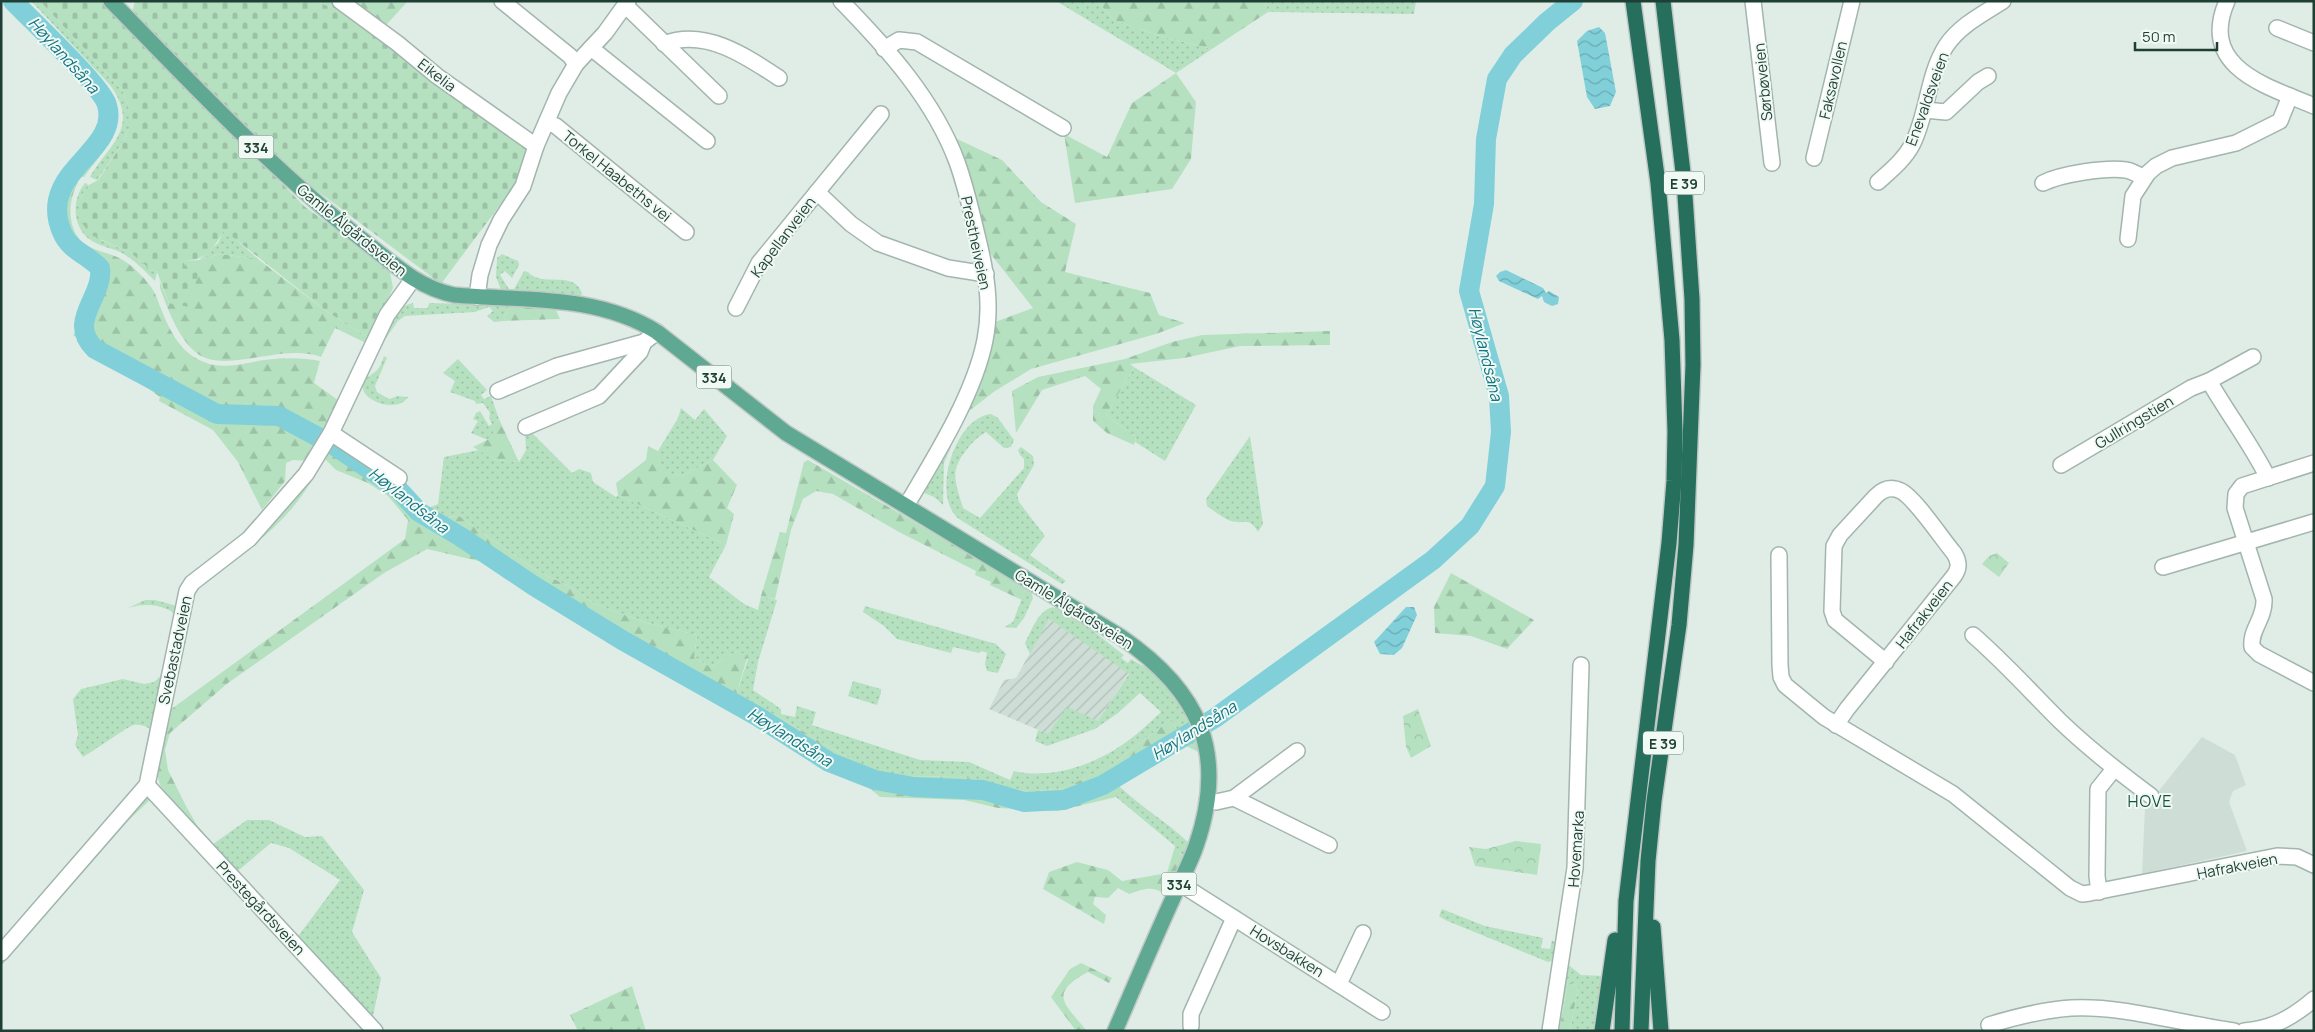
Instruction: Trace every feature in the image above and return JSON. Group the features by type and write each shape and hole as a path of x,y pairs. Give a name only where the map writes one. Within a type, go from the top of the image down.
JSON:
{"highway":[{"name":"E 39","path":"1622,1031 1626,900 1671,517 1675,432 1672,340 1657,174 1650,112 1633,1"},
{"name":"E 39","path":"1641,1031 1648,861 1679,625 1686,545 1693,364 1684,181 1663,1"},
{"name":"E 39","path":"1602,1031 1612,974 1618,899 1631,848"},
{"name":"E 39","path":"1648,861 1661,1031"}],"main road":[{"name":"Gamle Ålgårdsveien","path":"111,1 274,165 333,217 413,279 439,292 477,297 564,302 597,306 623,314 657,332 782,430 1142,651 1175,682 1200,724 1208,761 1208,801 1195,848 1115,1031"}],"street":[{"name":"Eikelia","path":"340,1 437,76 536,146"},
{"path":"502,1 570,56 576,64"},
{"name":"Sørbøveien","path":"1753,1 1772,163"},
{"name":"Faksavollen","path":"1814,158 1852,1"},
{"name":"Enevaldsveien","path":"1878,182 1907,153 1912,144 1925,110 1937,67 1946,46 1957,32 2003,1"},
{"path":"2226,1 2222,12 2220,32 2228,57 2238,70 2250,79 2314,106"},
{"name":"Torkel Haabeths vei","path":"477,297 486,251 501,220 523,186 536,146 559,92 576,64 627,3 664,44 719,96"},
{"name":"Prestheiveien","path":"847,3 921,95 948,142 958,164 986,274 989,311 986,339 978,367 968,394 906,506"},
{"path":"2277,28 2314,43"},
{"path":"664,44 686,38 716,44 756,63 779,78"},
{"path":"884,49 899,40 917,42 1063,128"},
{"path":"591,48 707,141"},
{"path":"1925,110 1946,112 1978,82 1988,76"},
{"path":"2128,239 2132,200 2144,178 2162,162 2236,143 2280,121 2290,96"},
{"name":"Kapellanveien","path":"736,308 759,263 880,114"},
{"name":"Torkel Haabeths vei","path":"547,122 556,126 686,232"},
{"path":"2044,183 2058,177 2112,169 2128,170 2144,178"},
{"name":"Kapellanveien","path":"817,192 851,224 878,243 948,268 986,274"},
{"name":"Svebastadveien","path":"1,953 147,785 187,591 192,583 249,539 286,498 322,450 386,315 413,279"},
{"path":"498,391 557,366 644,342 657,332"},
{"path":"526,427 599,396 640,352 644,342"},
{"name":"Gullringstien","path":"2061,465 2191,388 2209,381 2252,357"},
{"path":"2209,381 2223,406 2258,458 2268,478"},
{"path":"330,435 399,478"},
{"path":"2314,464 2242,486 2236,494 2235,508 2264,605 2264,614 2253,632 2252,647 2259,654 2314,683"},
{"name":"Hafrakveien","path":"1836,725 1847,709 1886,662 1954,576 1959,565 1954,553 1910,499 1900,490 1892,488 1883,490 1876,496 1836,542 1833,552 1832,611 1835,620 1886,662"},
{"path":"2163,566 2314,522"},
{"name":"Hafrakveien","path":"1780,555 1781,677 1791,692 1836,725 1953,794 2070,888 2082,894 2099,892 2277,856 2297,857 2314,865"},
{"path":"1973,635 2005,663 2061,721 2114,769 2151,796"},
{"name":"Hovemarka","path":"1550,1031 1576,868 1582,665"},
{"path":"1208,801 1216,802 1234,798 1297,751"},
{"path":"2099,892 2097,876 2098,789 2114,769"},
{"name":"Prestegårdsveien","path":"147,785 376,1031"},
{"path":"1234,798 1329,845"},
{"name":"Hovsbakken","path":"1179,883 1382,1012"},
{"name":"Hovsbakken","path":"1191,1026 1191,1014 1234,918"},
{"name":"Hovsbakken","path":"1339,984 1363,933"},
{"path":"2244,1031 2269,1026 2284,1020 2314,999"},
{"path":"1989,1026 2036,1013 2072,1008 2120,1012 2208,1030 2234,1031"}],"shaded area":[{"path":"1049,619 1129,673 1098,721 1048,734 989,709 1004,680 1016,678"},
{"path":"2202,737 2235,755 2246,785 2233,791 2229,802 2247,851 2142,874 2145,808"}],"green space":[{"path":"18,1 24,1 92,73 88,74"},
{"path":"40,1 122,89 129,108 129,129 120,147 97,180 90,177 119,135 123,113 119,100 110,85 32,2"},
{"path":"40,1 102,1 304,206 384,265 390,272 393,288 370,339 326,311 224,230 209,252 199,258 184,261 184,266 199,271 189,307 169,303 157,272 151,270 131,253 91,235 82,223 79,210 81,198 87,186 98,180 120,147 129,129 129,108 122,89"},
{"path":"135,1 314,1 336,9 529,149 517,182 441,284 283,165 132,13"},
{"path":"314,1 408,1 375,37 336,9"},
{"path":"1056,1 1097,1 1114,20 1160,36 1212,49 1176,73"},
{"path":"1097,1 1265,1 1268,12 1212,49 1160,36 1114,20"},
{"path":"1265,1 1416,1 1414,14 1268,12"},
{"path":"1176,73 1196,102 1191,159 1172,189 1075,203 1064,134 1107,157 1132,103"},
{"path":"94,74 114,104 117,116 116,127 105,150 84,177 73,176 105,140 111,118 107,94 90,76"},
{"path":"955,138 1002,160 1041,202 1076,224 1065,272 1150,293 1159,315 1185,323 1156,334 1031,369 995,391 969,411 973,393 990,354 995,322 1033,308 986,248"},
{"path":"69,181 78,183 70,210 74,231 78,237 92,248 125,261 141,275 154,291 167,322 181,346 195,358 218,365 234,365 285,358 320,361 314,383 338,400 308,461 293,460 286,463 285,481 262,510 238,462 213,430 159,401 160,397 73,335 88,314 103,278 101,268 66,233 61,220 61,203"},
{"path":"85,183 88,184 81,198 101,240 131,253 151,270 157,272 155,281 126,256 92,241 80,229 77,222 76,206 80,190"},
{"path":"224,229 258,259 220,254 199,260 218,243"},
{"path":"220,254 258,259 326,311 370,339 368,344 335,328 321,357 294,353 223,361 209,359 200,355 184,340 172,319 160,288 160,282 169,303 184,261 199,260"},
{"path":"502,254 518,261 519,265 512,278 505,271 500,275 509,289 514,289 524,271 541,279 572,282 582,294 578,298 501,290 496,277 497,258"},
{"path":"413,303 414,308 428,308 429,303 504,305 508,307 504,321 494,322 487,316 493,311 489,307 475,312 405,316 398,321 384,341 381,341 396,313 406,305"},
{"path":"504,305 555,308 560,319 504,321 508,307"},
{"path":"1330,331 1330,345 1240,346 1184,358 1130,364 1134,367 1106,415 1136,437 1134,445 1107,433 1093,421 1093,406 1101,389 1085,376 1042,390 1016,433 1012,391 1038,377 1125,359 1172,342 1202,335"},
{"path":"384,356 387,358 375,386 377,392 389,399 398,396 408,397 396,405 388,405 373,400 363,390 364,382 375,372"},
{"path":"458,359 487,390 481,395 484,399 491,396 499,419 493,425 494,437 488,440 471,433 478,421 473,419 476,413 480,411 489,426 492,424 489,418 490,413 483,403 476,404 475,401 450,392 455,381 443,373"},
{"path":"1134,367 1196,405 1165,461 1135,442 1136,437 1106,415"},
{"path":"681,408 695,420 704,409 727,436 713,460 681,476 659,471 658,451 678,418"},
{"path":"991,414 998,418 1014,440 1011,447 1004,448 986,432 972,443 964,453 955,473 963,508 980,518 1024,468 1024,459 1018,450 1021,447 1033,456 1034,465 1017,494 1019,502 1045,536 1030,555 1066,581 1062,584 959,519 951,508 947,493 947,476 957,442 967,428 978,418"},
{"path":"499,419 519,462 496,460 473,447 493,437 493,425"},
{"path":"525,432 531,432 572,473 579,469 591,473 593,482 616,497 618,495 726,545 709,577 744,604 758,610 761,596 777,600 758,662 753,690 781,709 781,714 795,717 797,706 816,712 812,725 920,760 969,762 1010,780 1014,771 1044,773 1074,768 1089,763 1129,740 1161,712 1140,693 1118,713 1095,729 1047,746 1035,741 1038,730 1048,734 1067,707 1098,721 1129,674 1049,619 1030,654 1025,643 1035,623 1045,610 1057,608 1087,626 1124,655 1121,658 1128,663 1131,659 1161,678 1175,694 1186,712 1197,742 1198,752 1185,745 1171,719 1113,764 1065,788 1029,792 959,776 899,777 869,770 779,717 736,695 748,659 737,651 711,667 694,658 697,635 647,623 595,604 572,588 534,569 459,516 438,518 423,510 438,504 444,457 479,450 496,460 519,462 526,450"},
{"path":"1250,436 1263,524 1258,532 1252,524 1231,521 1222,516 1207,506 1206,499"},
{"path":"329,444 351,454 393,480 423,510 438,518 459,516 534,569 572,588 595,604 647,623 697,635 694,658 711,667 737,651 748,655 736,695 779,717 869,770 899,777 959,776 1029,792 1065,788 1113,764 1171,719 1185,745 1121,780 1116,797 1058,811 998,808 964,800 880,797 864,783 742,714 483,562 427,549 384,573 228,683 170,733 165,750 168,770 187,808 182,816 160,785 157,773 170,710 405,539 408,520 388,496 368,483 336,470 322,456"},
{"path":"648,446 658,451 660,471 681,476 713,460 737,485 727,508 734,514 726,545 618,495 616,483 646,460"},
{"path":"948,446 951,447 944,463 943,505 934,497 924,493"},
{"path":"808,460 1026,587 1022,600 990,585 991,582 975,575 976,571 899,532 833,494 816,491 803,499 791,530 775,599 761,596 780,532 786,533 804,462"},
{"path":"317,471 289,512 253,545 313,473"},
{"path":"1997,553 2009,563 1999,577 1982,564 1989,556"},
{"path":"1451,573 1534,620 1507,649 1471,636 1435,633 1434,607"},
{"path":"1026,587 1031,591 1033,598 1024,618 1016,628 1004,627 1013,622"},
{"path":"145,600 155,600 177,606 153,731 144,726 134,725 83,757 75,745 78,735 73,699 81,689 123,679 144,684 154,682 162,675 174,613 152,605 128,608"},
{"path":"865,606 996,644 1006,654 998,673 987,671 985,664 987,653 953,647 951,653 897,639 884,626 863,612"},
{"path":"853,681 881,689 877,705 848,696"},
{"path":"1418,709 1431,746 1411,758 1406,747 1403,716"},
{"path":"1119,786 1188,842 1184,858 1175,846 1116,797"},
{"path":"145,798 151,799 128,821 1,966 1,962"},
{"path":"187,808 197,825 213,844 247,820 269,820 305,837 322,836 364,890 352,932 381,978 372,1021 296,939 340,880 289,848 271,843 239,870 232,869 182,816"},
{"path":"1516,841 1541,844 1537,875 1475,866 1469,847 1486,849"},
{"path":"1175,846 1184,858 1168,893 1165,894 1160,891 1147,889 1129,894 1118,888 1108,898 1095,897 1093,904 1106,915 1104,924 1043,889 1049,872 1077,862 1108,870 1122,881 1167,873"},
{"path":"1442,909 1485,926 1543,938 1541,948 1550,949 1552,940 1556,943 1552,961 1548,962 1445,920 1439,916"},
{"path":"1081,963 1112,978 1109,983 1088,972 1067,987 1064,993 1064,1000 1067,1006 1087,1031 1076,1031 1051,997 1070,969"},
{"path":"1564,966 1570,966 1581,975 1606,976 1597,1031 1570,1031 1578,987 1568,981 1563,1007 1559,1003"},
{"path":"1568,981 1578,987 1570,1031 1559,1031"},
{"path":"632,986 646,1031 578,1031 570,1015"}],"water":[{"path":"1599,27 1605,33 1616,92 1610,106 1595,109 1587,97 1577,41 1587,31"},
{"path":"1506,270 1543,288 1546,293 1549,291 1559,297 1558,304 1552,306 1544,302 1542,296 1538,299 1499,281 1496,276"},
{"path":"1406,607 1414,607 1417,615 1402,648 1394,655 1380,654 1374,642"}],"waterway":[{"name":"Høylandsåna","path":"13,1 93,83 107,105 108,121 102,136 69,177 60,193 57,211 65,238 74,248 100,268 100,279 88,309 84,329 87,339 95,349 217,414 279,416 335,446 397,488 419,512 461,537 534,586 622,640 757,716 829,762 875,780 914,787 983,790 1024,802 1064,800 1103,785 1215,718 1433,560 1470,526 1495,486 1501,432 1499,396 1469,291 1484,204 1486,139 1497,79 1513,55 1547,22 1573,1"}],"district":[{"name":"HOVE","path":"2150,801"}]}
